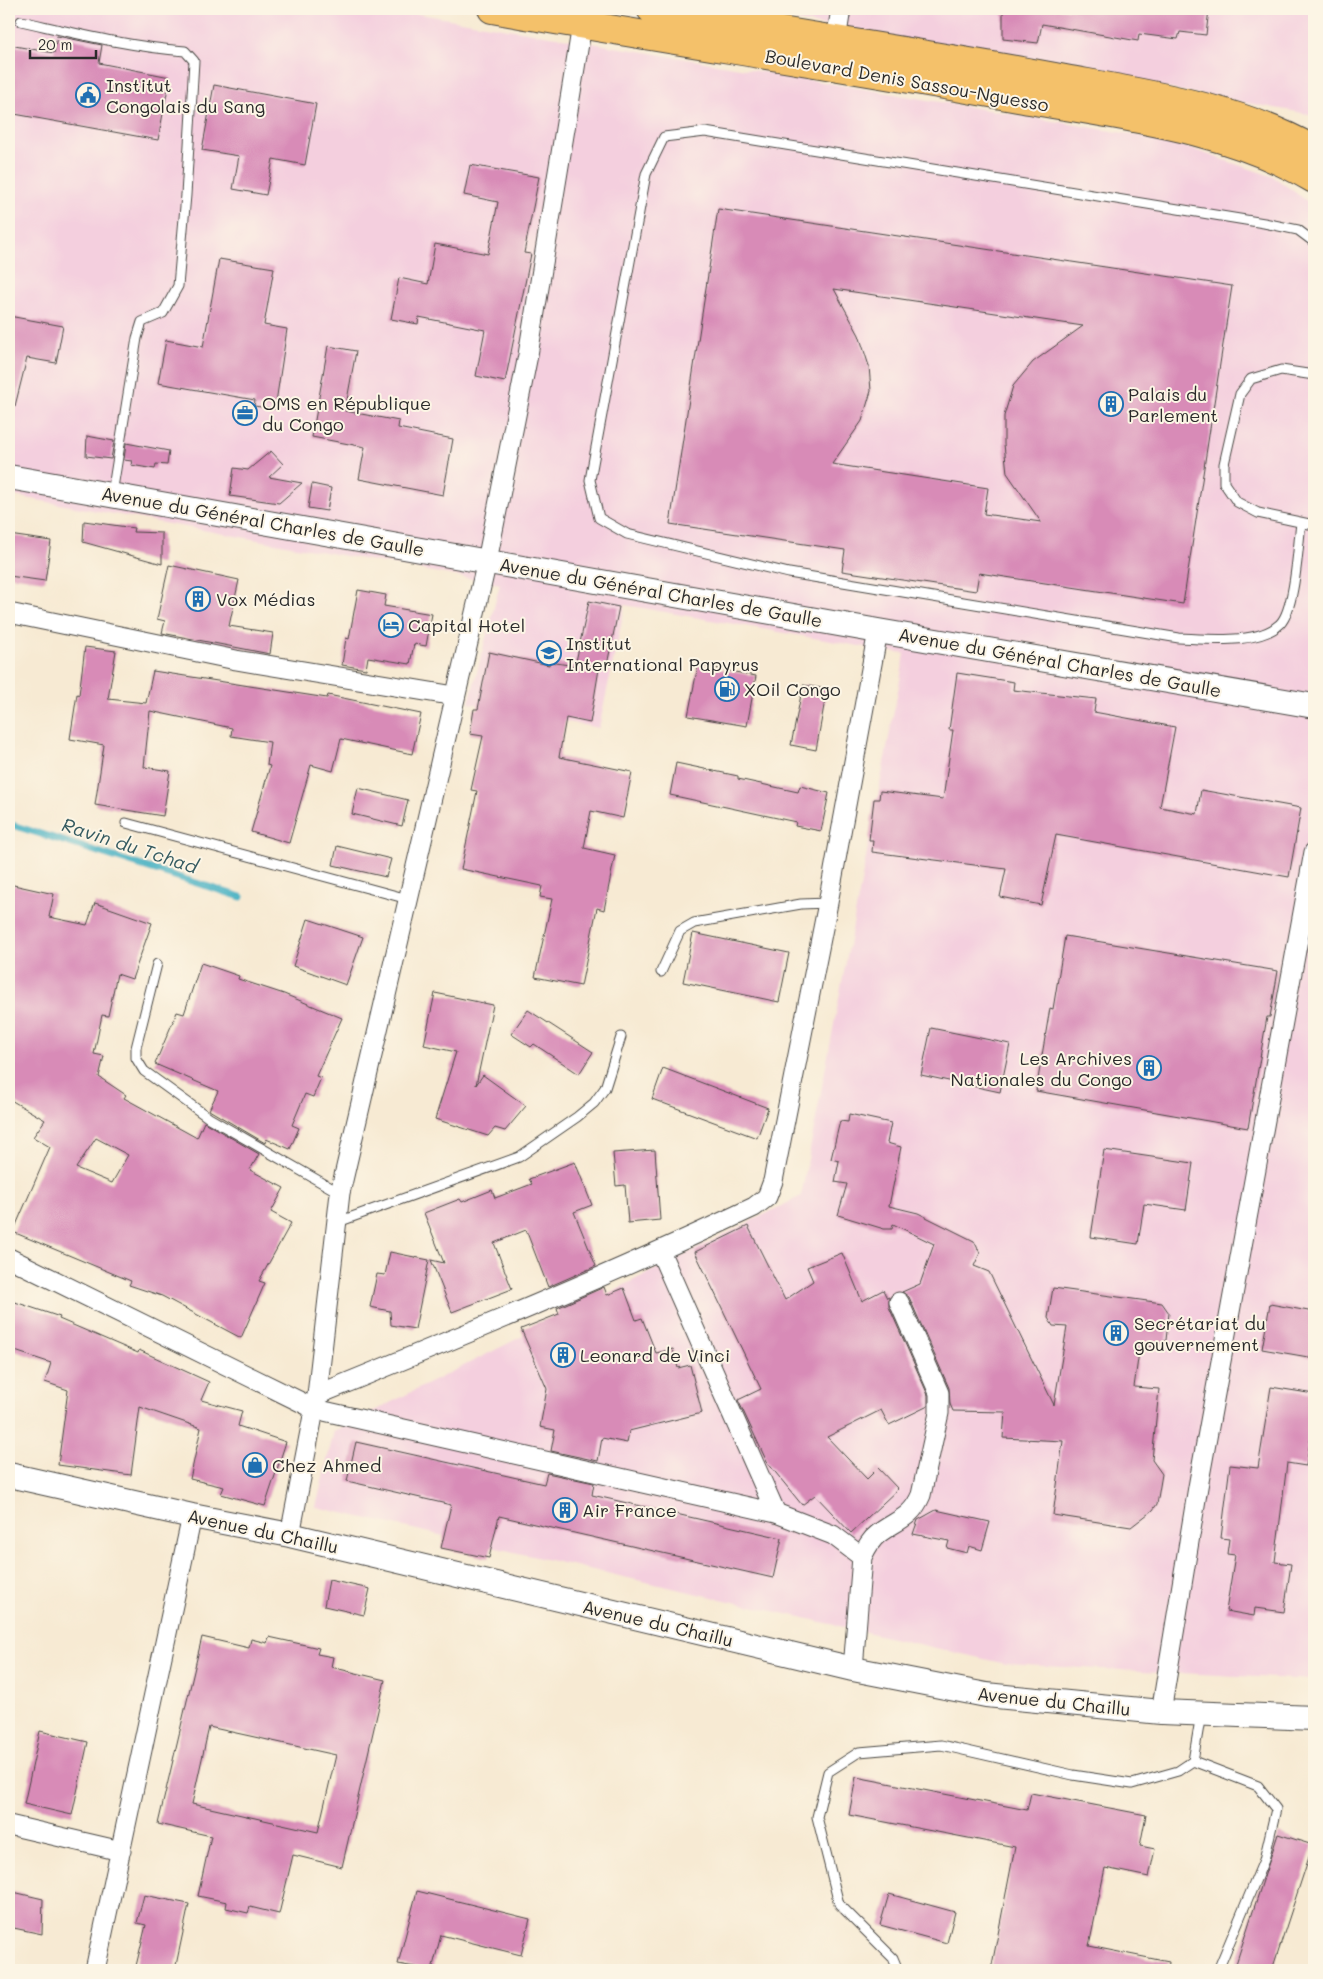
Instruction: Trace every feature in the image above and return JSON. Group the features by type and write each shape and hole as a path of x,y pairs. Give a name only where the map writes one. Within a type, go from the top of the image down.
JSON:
{"main road":[{"name":"Boulevard Denis Sassou-Nguesso","path":"492,9 976,90 1199,132 1253,149 1298,169 1314,179"},
{"name":"Boulevard Denis Sassou-Nguesso","path":"651,9 982,63 1188,103 1252,121 1293,138 1314,150"}],"street":[{"path":"836,40 841,9"},
{"path":"290,1535 316,1402 340,1193 487,561 528,355 582,25"},
{"name":"Avenue du Général Charles de Gaulle","path":"9,477 1314,706"},
{"path":"9,613 236,660 455,696"},
{"path":"316,1402 660,1251 754,1207 767,1197 773,1181 828,903 878,631"},
{"path":"1161,1712 1198,1487 1314,852"},
{"path":"660,1251 776,1513"},
{"path":"9,1258 316,1402 776,1513 833,1535 862,1557"},
{"path":"853,1670 862,1557 868,1545 877,1535 907,1517 917,1506 921,1496 939,1413 939,1393 899,1302"},
{"name":"Avenue du Chaillu","path":"9,1475 192,1516 290,1535 853,1670 986,1695 1161,1712 1314,1718"},
{"path":"95,1970 192,1516"},
{"path":"9,1825 121,1850"}],"lane":[{"path":"21,22 118,42 185,51 194,62 178,286 163,314 142,322 137,338 112,495"},
{"path":"1301,523 1291,601 1281,623 1265,634 1230,639 1179,638 789,572 627,534 599,518 590,480 646,174 664,137 705,132 1298,230 1314,242"},
{"path":"1314,375 1281,370 1251,379 1240,394 1224,464 1224,483 1237,502 1258,513 1314,525"},
{"path":"126,823 408,899"},
{"path":"661,972 680,931 686,926 801,904 828,903"},
{"path":"157,964 136,1048 136,1058 144,1071 209,1118 340,1193"},
{"path":"338,1222 519,1157 577,1118 594,1103 605,1088 621,1037"},
{"path":"898,1970 893,1958 840,1904 817,1817 828,1772 859,1752 941,1745 1074,1775 1132,1784 1178,1771 1193,1761 1202,1713"},
{"path":"1193,1761 1258,1786 1276,1809 1264,1860 1218,1970"}],"shaded area":[{"path":"9,9 390,9 1165,140 1274,177 1314,206 1314,1680 1006,1664 316,1507 334,1431 801,1196 905,654 625,605 599,728 469,703 500,584 9,495"},
{"path":"732,9 1314,9 1314,115"}],"building":[{"path":"1003,9 1209,9 1206,35 1180,32 1178,39 1139,34 1138,41 1042,24 1038,43 1003,39"},
{"name":"Institut Congolais du Sang","path":"57,36 102,45 99,63 170,77 158,140 9,113 9,45 54,53"},
{"path":"214,85 316,104 305,165 273,159 266,195 233,189 239,156 202,150"},
{"path":"470,165 539,177 524,253 531,254 505,382 476,376 485,330 419,317 418,324 391,319 399,278 428,284 435,244 488,254 498,202 464,195"},
{"name":"Palais du Parlement","path":"718,209 1232,286 1183,604 979,573 976,591 842,571 845,550 670,524","holes":["834,289 1083,326 1033,362 1013,386 1004,416 1007,473 1041,522 984,514 988,488 832,464 862,421 871,391 869,366 859,335"]},
{"path":"219,259 274,268 264,325 287,329 275,409 254,406 255,400 158,383 166,340 203,347"},
{"path":"9,316 63,326 56,363 27,358 15,406 9,405"},
{"path":"328,346 356,351 345,411 399,421 398,428 453,439 443,495 359,479 365,447 312,437"},
{"path":"87,436 114,441 111,459 86,456"},
{"path":"126,443 169,451 167,465 156,464 155,469 131,465 132,461 124,460"},
{"path":"271,451 283,464 269,477 302,483 279,503 230,496 234,468 248,470"},
{"path":"312,484 331,488 327,511 308,508"},
{"path":"84,521 134,528 133,532 162,533 162,564 83,542"},
{"path":"9,535 51,541 45,581 9,576"},
{"name":"Vox Médias","path":"169,565 239,580 229,626 273,633 270,654 162,633 165,621 157,619"},
{"name":"Capital Hotel","path":"358,590 386,595 384,606 432,614 426,646 414,644 410,664 368,657 366,669 342,665 346,638 349,639"},
{"path":"589,601 619,607 607,665 600,663 590,723 566,718 559,757 632,772 623,818 591,811 584,848 615,855 604,910 597,908 581,986 535,977 552,899 540,897 542,886 461,869 477,791 471,790 483,736 470,734 474,709 478,709 489,652 549,665 550,662 575,666"},
{"path":"85,647 116,651 108,699 146,703 153,671 327,698 328,695 421,714 412,754 341,739 333,771 311,765 289,843 251,832 270,766 267,765 270,742 231,736 232,728 150,711 144,767 170,771 163,816 95,805 104,745 70,739 77,694 79,695"},
{"path":"698,665 756,676 747,726 688,716"},
{"path":"957,673 1014,682 1013,690 1096,699 1094,712 1175,727 1160,807 1197,814 1201,790 1301,808 1289,877 1056,835 1041,905 1000,897 1006,869 872,852 873,840 869,840 874,799 879,799 880,791 943,799 953,730 949,730"},
{"path":"803,685 827,689 816,750 791,745"},
{"path":"676,763 738,776 738,779 798,792 800,786 829,793 821,831 795,826 796,822 670,795"},
{"path":"358,788 408,800 402,826 352,814"},
{"path":"337,846 391,859 386,877 333,865"},
{"path":"9,884 54,894 49,917 87,925 95,903 152,923 132,979 117,974 108,1016 102,1015 94,1054 104,1056 99,1077 126,1095 124,1098 197,1138 204,1122 259,1154 250,1170 284,1188 271,1212 291,1223 259,1281 265,1283 241,1338 162,1296 129,1285 131,1281 13,1232 50,1147 33,1137 45,1120 9,1099","holes":["96,1138 128,1155 112,1183 76,1168"]},
{"path":"308,919 363,937 346,985 293,966"},
{"path":"693,933 789,953 779,1002 683,982"},
{"path":"1065,936 1278,971 1270,1017 1267,1017 1248,1128 1036,1091 1050,1008 1053,1009"},
{"path":"201,963 239,976 238,979 284,994 342,1018 316,1076 321,1078 313,1097 305,1094 292,1125 299,1128 290,1149 266,1139 265,1143 209,1110 218,1091 155,1064 177,1012 184,1014"},
{"path":"435,993 493,1005 476,1085 483,1075 526,1106 505,1131 495,1128 488,1136 435,1119 456,1052 424,1045"},
{"path":"528,1010 593,1052 579,1074 534,1044 531,1047 511,1034"},
{"path":"931,1028 1010,1044 1000,1092 921,1075"},
{"path":"663,1068 768,1108 757,1138 652,1099"},
{"path":"849,1114 891,1123 887,1143 901,1147 889,1206 918,1213 974,1241 980,1253 974,1266 989,1272 1054,1405 1067,1327 1053,1326 1048,1318 1053,1288 1162,1303 1169,1313 1166,1340 1155,1347 1140,1345 1134,1387 1159,1389 1152,1460 1162,1474 1157,1504 1153,1510 1131,1527 1053,1515 1063,1441 1003,1438 1005,1412 953,1411 950,1404 949,1388 909,1297 902,1292 920,1284 934,1244 893,1224 892,1229 884,1229 838,1215 847,1184 835,1182 839,1161 831,1159 840,1121 848,1122"},
{"path":"655,1150 660,1220 628,1223 625,1185 616,1186 613,1153"},
{"path":"1104,1150 1193,1163 1186,1210 1144,1204 1138,1244 1091,1237"},
{"path":"575,1162 592,1205 574,1212 596,1266 548,1287 526,1230 494,1243 512,1289 452,1312 431,1260 444,1263 424,1213 460,1199 462,1202 492,1190 495,1198 532,1184 529,1179"},
{"path":"748,1226 785,1300 813,1281 807,1267 842,1253 862,1301 883,1290 887,1298 889,1297 889,1307 928,1395 928,1406 889,1425 881,1410 827,1437 867,1479 878,1468 898,1489 851,1533 815,1495 802,1505 767,1462 738,1400 761,1389 695,1252"},
{"path":"390,1252 429,1260 415,1329 391,1325 390,1311 370,1307 377,1274 385,1275"},
{"path":"604,1287 607,1295 624,1288 636,1320 642,1318 656,1353 673,1349 678,1368 690,1365 702,1413 629,1431 627,1443 602,1438 598,1461 551,1451 555,1430 540,1427 547,1389 521,1329 559,1314 557,1308"},
{"path":"9,1300 60,1317 59,1319 138,1353 139,1350 209,1382 201,1400 242,1411 238,1426 286,1442 265,1506 221,1494 224,1487 190,1479 201,1428 140,1407 131,1475 58,1465 68,1390 45,1382 51,1363 9,1349"},
{"path":"1270,1304 1314,1312 1314,1358 1262,1349"},
{"path":"1271,1387 1314,1394 1314,1418 1306,1466 1287,1463 1275,1562 1291,1564 1284,1612 1255,1608 1254,1616 1226,1611 1235,1555 1227,1554 1229,1539 1221,1538 1230,1465 1258,1468"},
{"name":"Air France","path":"356,1442 544,1484 547,1473 594,1483 592,1495 782,1538 773,1578 499,1516 489,1558 441,1548 451,1505 347,1481"},
{"path":"936,1510 990,1522 982,1550 969,1546 967,1553 947,1548 949,1541 913,1534 918,1520"},
{"path":"329,1580 370,1589 364,1615 324,1606"},
{"path":"202,1637 249,1648 251,1639 267,1643 269,1637 319,1648 317,1654 333,1657 331,1667 385,1680 342,1867 293,1855 279,1914 250,1907 248,1913 226,1908 227,1902 198,1896 211,1836 158,1824","holes":["209,1727 336,1755 318,1832 192,1804"]},
{"path":"40,1731 88,1742 72,1815 24,1804"},
{"path":"856,1777 1027,1810 1031,1793 1146,1815 1140,1846 1155,1849 1149,1877 1105,1868 1089,1946 1169,1962 1168,1970 991,1970 1015,1847 849,1815"},
{"path":"1278,1834 1313,1845 1272,1970 1234,1970"},
{"path":"9,1891 43,1899 42,1934 9,1927"},
{"path":"417,1891 530,1919 521,1955 441,1935 432,1970 398,1964"},
{"path":"889,1894 955,1912 947,1943 880,1925"},
{"path":"144,1895 189,1904 175,1970 135,1970 146,1925 137,1923"}],"waterway":[{"name":"Ravin du Tchad","path":"9,824 241,897"}],"place":[{"name":"Institut Congolais du Sang","path":"88,95"},
{"name":"Palais du Parlement","path":"1111,404"},
{"name":"OMS en République du Congo","path":"245,413"},
{"name":"Vox Médias","path":"198,599"},
{"name":"Capital Hotel","path":"391,625"},
{"name":"Institut International Papyrus","path":"549,653"},
{"name":"XOil Congo","path":"727,689"},
{"name":"Les Archives Nationales du Congo","path":"1149,1068"},
{"name":"Secrétariat du gouvernement","path":"1116,1333"},
{"name":"Leonard de Vinci","path":"563,1355"},
{"name":"Chez Ahmed","path":"255,1465"},
{"name":"Air France","path":"565,1510"}]}
